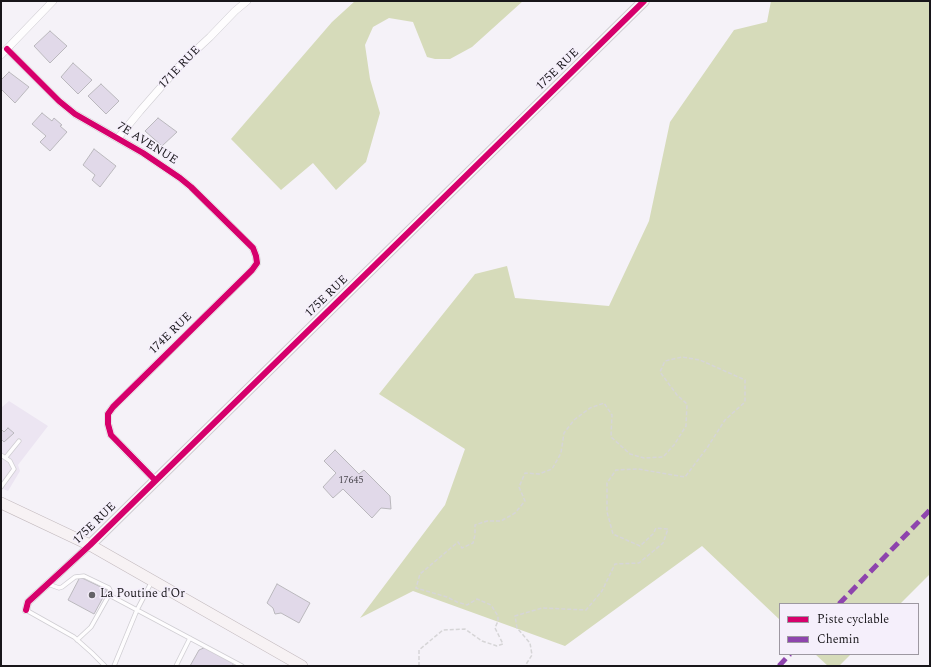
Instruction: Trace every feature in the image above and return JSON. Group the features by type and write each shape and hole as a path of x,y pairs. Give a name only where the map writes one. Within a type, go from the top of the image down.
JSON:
{"main road":[{"path":"1,503 90,545 295,664"}],"street":[{"path":"1,55 53,1"},
{"name":"171E RUE","path":"118,138 140,110 182,63 246,1"},
{"name":"175E RUE","path":"26,610 28,602 90,545 644,1"},
{"name":"7E AVENUE","path":"7,49 59,101 75,114 144,153 174,174 196,192 252,248 256,256 256,263 252,270"},
{"name":"174E RUE","path":"155,480 111,435 108,424 108,414 113,407 252,270"}],"lane":[{"path":"6,457 19,441"},
{"path":"1,455 10,461 14,469 1,487"},
{"path":"48,584 55,587 62,587 75,577 81,575 109,588 109,595 91,627 77,640"},
{"path":"114,666 137,610 152,580"},
{"path":"109,595 242,666"},
{"path":"26,610 77,640 105,666"},
{"path":"176,666 190,638"}],"path":[{"path":"419,666 419,650 443,630 465,629 482,641 497,646 503,644 495,628 498,621 498,616 491,605 477,599 467,605 457,602 447,596 416,588 420,574 458,542 462,548 473,543 476,525 487,521 501,521 515,513 524,501 519,488 525,473 539,474 552,469 561,453 564,433 574,420 590,408 604,404 612,415 611,437 630,454 644,458 663,457 674,445 686,426 687,404 677,395 660,372 665,361 682,358 700,360 745,380 745,402 725,420 707,448 685,477 638,469 616,470 607,483 607,512 614,534 640,546 653,534 656,528 668,529 663,543 639,563 615,564 602,591 586,610 542,608 515,616 517,628 530,643 532,655 525,666"}],"shaded area":[{"path":"9,401 48,426 18,465 20,471 8,491 1,488 1,408"}],"green space":[{"path":"355,1 523,1 472,47 450,59 435,59 427,57 413,22 389,18 373,27 365,45 370,79 380,113 366,162 336,190 313,163 281,190 231,139 332,22"},
{"path":"771,1 930,1 930,574 901,603 779,603 779,619 702,546 565,646 413,591 360,618 445,505 465,449 379,394 475,274 507,266 515,298 609,306 649,221 670,122 734,30 767,22"},
{"path":"816,655 850,655 839,666 828,666"}],"building":[{"path":"50,31 67,46 50,63 34,46"},
{"path":"73,63 92,80 78,94 61,77"},
{"path":"9,72 29,87 15,103 1,89 1,80"},
{"path":"101,84 119,101 106,114 88,96"},
{"path":"42,113 52,121 54,118 67,132 50,151 40,142 46,136 32,124"},
{"path":"158,118 177,132 162,146 145,131"},
{"path":"94,149 116,166 100,187 92,180 95,175 83,165"},
{"path":"8,428 14,433 4,442 1,439 1,429 4,432"},
{"path":"335,450 359,474 364,470 390,496 391,509 381,508 372,518 343,489 333,498 323,487 336,473 324,461"},
{"path":"80,577 107,590 94,614 68,600"},
{"path":"277,584 310,603 299,623 281,613 275,614 273,608 267,603"},
{"path":"206,647 234,663 232,666 190,666 199,650"}],"marked path":[{"path":"840,603 930,510"},
{"path":"779,666 789,655"}],"cycle path":[{"path":"26,610 28,602 90,545 644,1"},
{"path":"7,49 59,101 75,114 143,153 191,187 253,248 256,256 257,263 252,270 113,407 108,414 108,424 111,435 155,480"}],"place":[{"name":"La Poutine d'Or","path":"92,595"}]}
